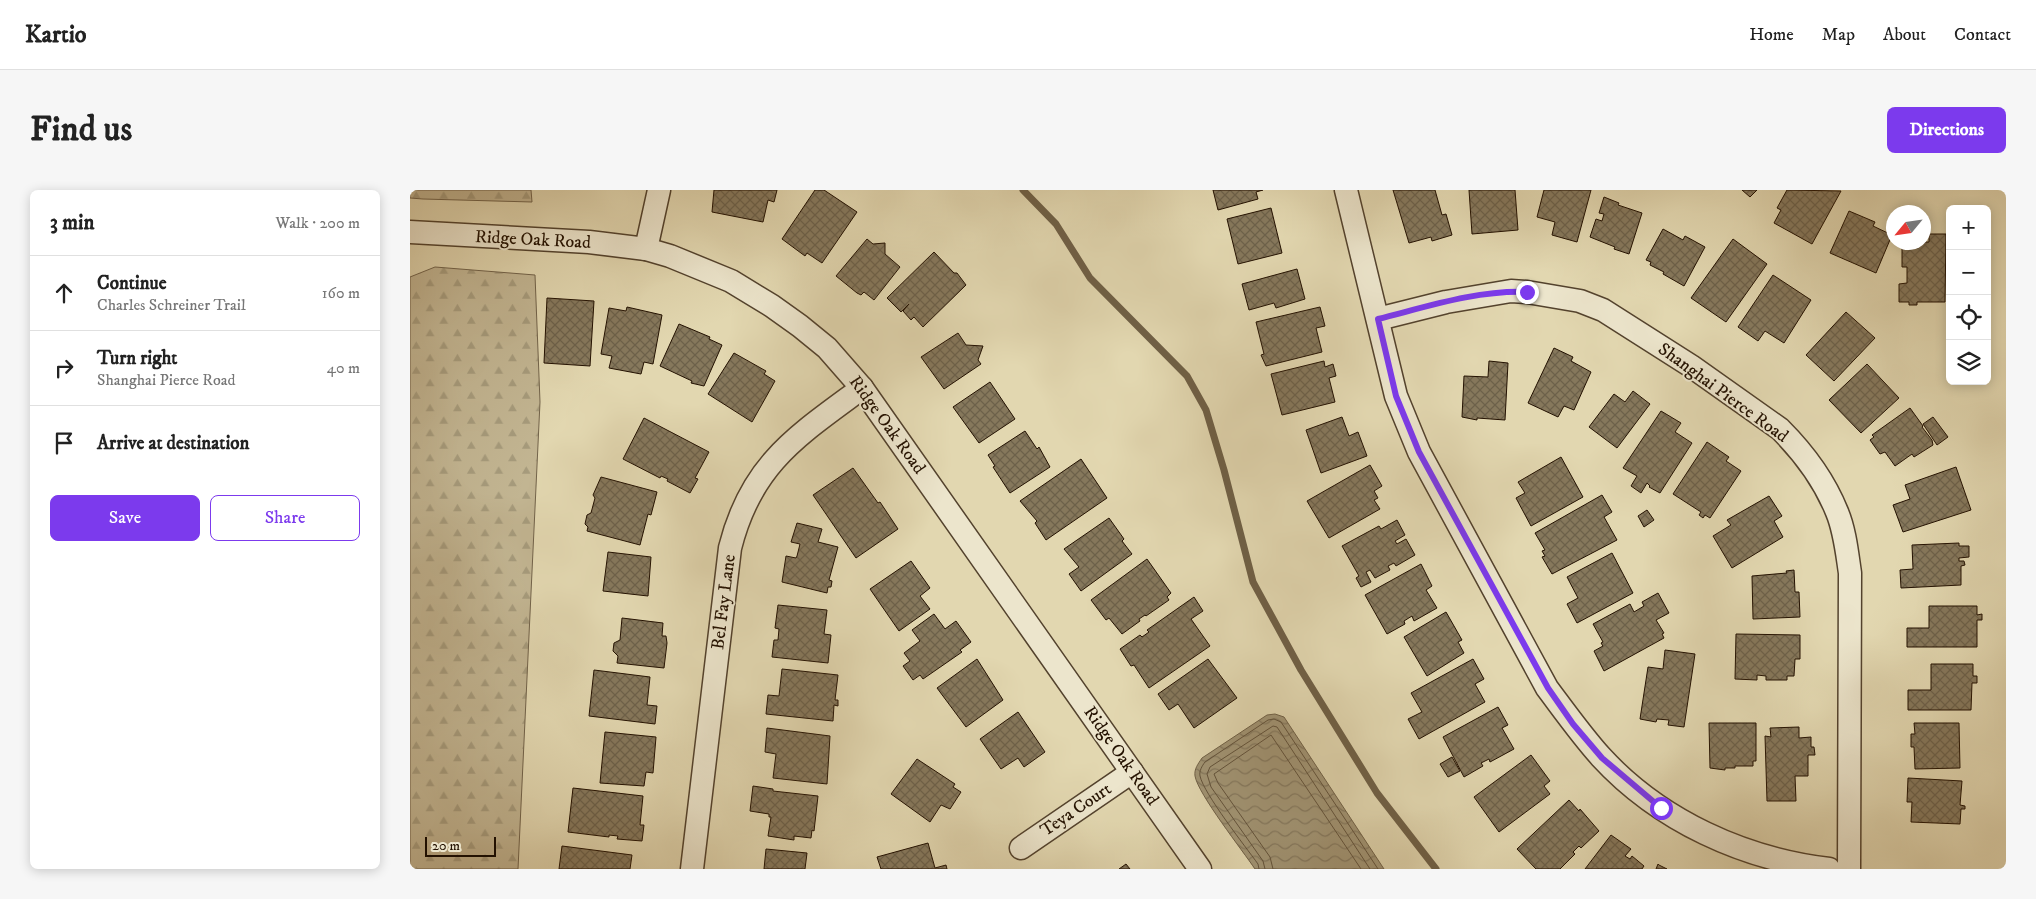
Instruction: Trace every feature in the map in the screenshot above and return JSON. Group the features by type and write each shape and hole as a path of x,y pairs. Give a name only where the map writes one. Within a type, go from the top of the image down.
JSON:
{"street":[{"path":"646,249 659,190"},
{"path":"1346,190 1396,396 1419,452 1548,688 1573,724 1602,758 1627,781 1661,808 1708,836 1773,860 1829,869"},
{"name":"Ridge Oak Road","path":"410,232 589,242 646,249 670,256 731,281 800,326 827,348 862,388 1200,869"},
{"name":"Shanghai Pierce Road","path":"1378,319 1446,302 1511,291 1580,301 1603,310 1691,366 1780,430 1792,441 1828,492 1838,513 1845,539 1850,573 1848,869"},
{"name":"Bel Fay Lane","path":"692,869 730,548 734,529 746,500 770,463 809,428 862,388"},
{"name":"Teya Court","path":"1021,848 1132,772"}],"green space":[{"path":"410,190 531,190 532,202 410,198"},
{"path":"435,267 535,275 540,402 518,869 410,869 410,277"}],"water":[{"path":"1275,714 1284,717 1384,869 1255,869 1204,796 1195,776 1195,771 1202,758 1267,715"}],"building":[{"path":"714,190 777,190 774,202 768,200 763,222 712,212"},
{"path":"815,190 824,190 857,212 822,263 807,253 805,256 782,239"},
{"path":"1213,190 1263,190 1256,192 1258,199 1218,210"},
{"path":"1393,190 1435,190 1442,215 1446,214 1452,235 1432,241 1431,237 1409,243"},
{"path":"1469,190 1515,190 1518,230 1472,234"},
{"path":"1544,190 1591,190 1577,242 1552,235 1555,222 1537,217"},
{"path":"1742,190 1757,190 1750,197"},
{"path":"1787,190 1841,191 1812,244 1774,223 1781,210 1777,208"},
{"path":"1604,197 1619,203 1618,205 1642,213 1629,254 1590,237 1596,219 1602,221 1604,214 1599,213"},
{"path":"1271,208 1282,253 1238,264 1227,219"},
{"path":"1849,211 1875,222 1873,226 1886,232 1886,249 1876,273 1830,253"},
{"path":"1663,229 1683,240 1685,236 1705,247 1684,286 1663,274 1664,272 1650,265 1651,262 1646,260"},
{"path":"1931,234 1946,234 1945,302 1917,302 1917,305 1909,305 1909,302 1899,302 1899,284 1907,283 1907,267 1902,267 1902,250 1931,250"},
{"path":"867,239 873,244 885,243 885,254 900,267 874,300 864,292 861,295 857,293 836,276"},
{"path":"1733,239 1767,264 1726,322 1691,298"},
{"path":"934,252 954,273 957,273 966,285 923,327 914,317 911,320 903,311 909,304 901,312 887,298"},
{"path":"1297,269 1305,299 1276,308 1274,303 1249,310 1242,284"},
{"path":"1773,275 1811,300 1784,343 1765,331 1758,341 1738,327"},
{"path":"547,298 594,301 590,366 544,363"},
{"path":"627,307 662,315 653,364 644,362 641,374 609,368 612,356 601,354 609,308 626,311"},
{"path":"1320,307 1325,326 1316,328 1322,352 1266,366 1261,355 1264,354 1256,322"},
{"path":"1846,312 1875,338 1834,381 1806,355"},
{"path":"679,324 710,337 709,339 722,345 704,386 691,383 692,381 660,366"},
{"path":"958,333 966,345 983,346 978,360 981,364 944,389 921,357"},
{"path":"1554,348 1573,357 1571,361 1591,372 1574,410 1564,406 1558,417 1528,403"},
{"path":"734,353 766,371 764,374 775,381 752,422 708,394"},
{"path":"1324,361 1325,367 1333,364 1336,376 1329,378 1335,402 1282,415 1271,374"},
{"path":"1489,361 1508,363 1505,420 1477,418 1477,420 1462,417 1464,376 1488,377"},
{"path":"1867,364 1899,398 1861,433 1829,400"},
{"path":"990,382 1015,419 979,443 953,407"},
{"path":"1633,391 1650,404 1617,448 1589,427 1614,394 1625,402"},
{"path":"1910,408 1932,440 1933,445 1914,457 1912,454 1895,466 1885,452 1880,454 1870,440 1874,437 1872,435"},
{"path":"1661,411 1681,423 1675,432 1692,443 1660,493 1649,487 1647,483 1641,493 1631,486 1637,476 1623,468"},
{"path":"1342,417 1349,436 1358,432 1367,456 1321,473 1306,430"},
{"path":"1933,417 1948,437 1937,445 1923,424"},
{"path":"644,418 709,452 695,478 698,479 690,493 667,481 668,479 661,476 660,478 623,459"},
{"path":"1025,431 1037,449 1039,447 1050,467 1010,493 993,467 995,466 988,455"},
{"path":"1707,442 1729,457 1726,461 1741,471 1710,518 1705,515 1703,518 1699,515 1701,512 1673,494"},
{"path":"1561,457 1583,497 1531,526 1516,498 1525,493 1518,482"},
{"path":"1081,459 1107,498 1046,540 1035,523 1037,521 1020,501"},
{"path":"1370,465 1382,486 1374,491 1378,498 1374,500 1380,509 1329,538 1307,501"},
{"path":"1956,467 1971,510 1903,532 1893,505 1910,499 1905,485"},
{"path":"853,468 878,503 880,502 898,529 856,558 813,495"},
{"path":"601,477 657,492 651,515 648,514 640,545 587,531 588,527 585,524 587,515 591,513 595,498 593,495"},
{"path":"1602,495 1612,512 1604,517 1617,540 1552,574 1542,557 1545,556 1542,551 1545,550 1535,533"},
{"path":"1769,496 1782,516 1774,521 1783,537 1732,568 1713,536 1731,525 1727,520"},
{"path":"1647,510 1654,520 1644,527 1638,516"},
{"path":"1109,518 1132,554 1081,591 1069,574 1079,567 1064,549"},
{"path":"1397,520 1405,535 1395,541 1397,544 1406,539 1415,555 1396,566 1394,563 1388,566 1390,570 1375,578 1370,570 1366,572 1371,582 1361,587 1356,578 1359,576 1342,546 1379,526 1381,529"},
{"path":"797,523 822,529 818,542 838,547 829,580 832,581 831,587 828,587 827,593 782,582 786,556 796,558 797,556 800,544 791,542"},
{"path":"1959,543 1959,546 1969,546 1969,557 1959,558 1959,561 1964,561 1965,565 1961,566 1961,585 1901,588 1900,570 1913,569 1912,545"},
{"path":"608,552 651,557 648,596 603,591"},
{"path":"1612,553 1633,593 1577,623 1567,604 1578,598 1567,577"},
{"path":"1147,559 1171,593 1167,597 1169,600 1139,619 1140,621 1122,634 1109,618 1106,620 1091,600"},
{"path":"911,561 930,588 920,596 930,609 899,631 870,589"},
{"path":"1421,564 1432,586 1426,590 1437,608 1414,621 1412,616 1404,621 1405,624 1387,634 1365,595"},
{"path":"1794,570 1795,592 1799,592 1800,617 1753,619 1752,576 1787,573 1786,571"},
{"path":"1658,593 1669,613 1656,620 1664,633 1662,634 1664,638 1604,671 1594,651 1603,646 1601,643 1603,642 1593,624 1630,604 1634,612 1644,606 1642,602"},
{"path":"1194,597 1203,611 1191,619 1210,646 1149,688 1134,665 1131,666 1120,649 1140,635 1142,637 1149,632 1147,630"},
{"path":"778,605 827,610 824,634 831,635 828,663 772,657 774,640 778,640 779,629 775,628"},
{"path":"1929,606 1977,606 1977,615 1982,614 1982,620 1977,620 1977,647 1907,647 1907,628 1929,628"},
{"path":"1446,612 1462,640 1458,642 1464,653 1427,676 1404,637"},
{"path":"934,614 945,629 956,621 971,642 960,650 962,652 923,679 920,675 913,680 903,666 910,661 904,653 920,641 912,630"},
{"path":"622,618 663,623 662,636 666,636 667,643 664,668 617,663 618,656 613,651 614,643 620,640"},
{"path":"1736,634 1800,635 1800,659 1795,659 1794,676 1787,676 1787,680 1766,680 1766,676 1757,675 1757,680 1735,679"},
{"path":"1665,650 1695,654 1684,727 1668,725 1669,720 1657,719 1656,722 1640,719 1648,667 1663,669"},
{"path":"977,659 1003,700 966,727 937,688"},
{"path":"1208,659 1237,698 1194,728 1178,704 1169,710 1158,694"},
{"path":"1473,659 1484,679 1475,684 1485,702 1419,739 1408,719 1422,712 1411,693"},
{"path":"1931,664 1973,664 1973,676 1977,676 1977,683 1972,683 1971,710 1908,710 1908,690 1931,690"},
{"path":"782,669 838,675 835,700 838,700 838,706 834,705 833,721 766,714 768,695 779,696"},
{"path":"594,670 650,677 647,705 657,706 655,724 589,716"},
{"path":"1498,707 1508,725 1502,728 1514,749 1490,762 1489,759 1481,763 1483,766 1464,777 1443,737"},
{"path":"1018,712 1045,752 1024,767 1018,758 1001,769 980,739"},
{"path":"1709,723 1756,723 1756,761 1753,761 1753,766 1735,766 1735,768 1725,768 1725,770 1710,768"},
{"path":"1914,723 1959,723 1960,768 1915,769 1914,747 1911,747 1911,734 1915,734"},
{"path":"1799,727 1799,738 1811,737 1811,747 1814,747 1815,755 1808,755 1808,776 1795,776 1796,801 1767,801 1765,736 1771,737 1770,728"},
{"path":"767,728 830,736 827,784 773,778 776,754 765,752"},
{"path":"605,732 656,737 653,773 646,772 644,786 600,783"},
{"path":"1531,755 1550,781 1544,786 1550,794 1499,832 1474,797"},
{"path":"1452,757 1460,771 1448,777 1440,764"},
{"path":"917,759 955,784 953,787 961,792 950,809 941,805 930,822 891,794"},
{"path":"1908,778 1962,781 1960,805 1965,806 1965,809 1961,809 1960,824 1911,822 1912,802 1907,802"},
{"path":"753,786 773,789 773,791 818,796 814,831 812,830 811,838 794,836 794,840 768,836 771,817 769,817 769,814 750,811"},
{"path":"573,788 643,796 640,825 644,825 642,841 617,839 618,836 609,835 609,837 568,832"},
{"path":"1569,800 1579,811 1580,809 1599,831 1581,848 1579,846 1573,852 1575,854 1560,869 1536,869 1517,849"},
{"path":"1611,835 1631,849 1625,856 1630,859 1632,856 1644,866 1642,869 1585,869"},
{"path":"928,843 935,868 946,865 947,869 881,869 877,857"},
{"path":"562,846 632,855 630,869 559,869"},
{"path":"766,849 807,853 805,869 764,869"},
{"path":"1126,864 1130,869 1119,869"},
{"path":"1659,865 1667,869 1656,869"}],"waterway":[{"path":"1023,190 1056,224 1090,278 1187,376 1206,410 1224,470 1253,582 1301,670 1377,793 1436,869"}],"route":[{"path":"1527,292 1511,291 1446,302 1378,319 1396,396 1419,452 1548,688 1573,724 1602,758 1661,808"}]}
